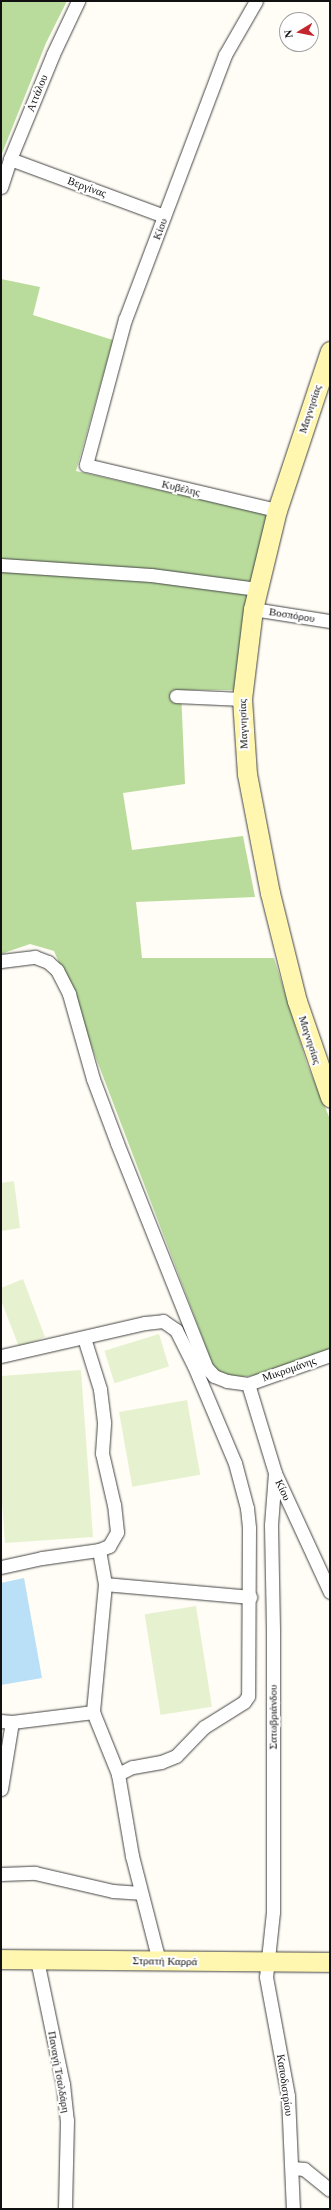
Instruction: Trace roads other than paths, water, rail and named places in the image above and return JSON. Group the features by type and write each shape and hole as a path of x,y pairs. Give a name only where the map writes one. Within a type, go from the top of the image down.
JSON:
{"street":[{"name":"Αττάλου","path":"1,187 10,159 53,54 78,1"},
{"name":"Κίου","path":"86,465 125,319 225,55 256,1"},
{"name":"Βεργίνας","path":"10,159 164,216"},
{"name":"Μαγνησίας","path":"330,351 277,510 257,589 253,609 242,699 247,774 270,893 297,1001 330,1097"},
{"name":"Κυβέλης","path":"86,465 277,510"},
{"path":"1,565 151,575 257,589"},
{"name":"Βοσπόρου","path":"253,609 330,621"},
{"path":"176,696 242,699"},
{"path":"1,961 35,956 48,962 57,970 69,994 93,1079 117,1143 206,1367 214,1376 221,1379 248,1384"},
{"path":"1,1356 156,1321 163,1321 176,1330 194,1366 235,1463 247,1508 249,1528 250,1597 248,1696 244,1702 204,1727 176,1756 161,1762 132,1767 118,1774"},
{"path":"1,1567 42,1558 99,1550 109,1546 114,1540 117,1532 117,1518 102,1453 104,1422 100,1389 84,1338"},
{"name":"Μικρομάνης","path":"248,1384 330,1355"},
{"name":"Κίου","path":"248,1384 275,1473 330,1592"},
{"name":"Σατωβριάνδου","path":"268,1962 274,1912 271,1525 275,1473"},
{"path":"99,1550 105,1584 93,1712 118,1774 140,1893 158,1961"},
{"path":"105,1584 250,1597"},
{"path":"1,1789 7,1722 93,1712"},
{"path":"1,1874 35,1873 113,1891 140,1893"},
{"name":"Στρατή Καρρά","path":"1,1959 330,1962"},
{"name":"Παναγή Τσαλδάρη","path":"37,1960 63,2084 67,2120 65,2209"},
{"name":"Καποδιστρίου","path":"268,1962 267,1988 286,2080 293,2168 293,2209"},
{"path":"293,2168 304,2169 330,2190"}],"water":[{"path":"24,1578 42,1678 1,1685 1,1583"}]}
